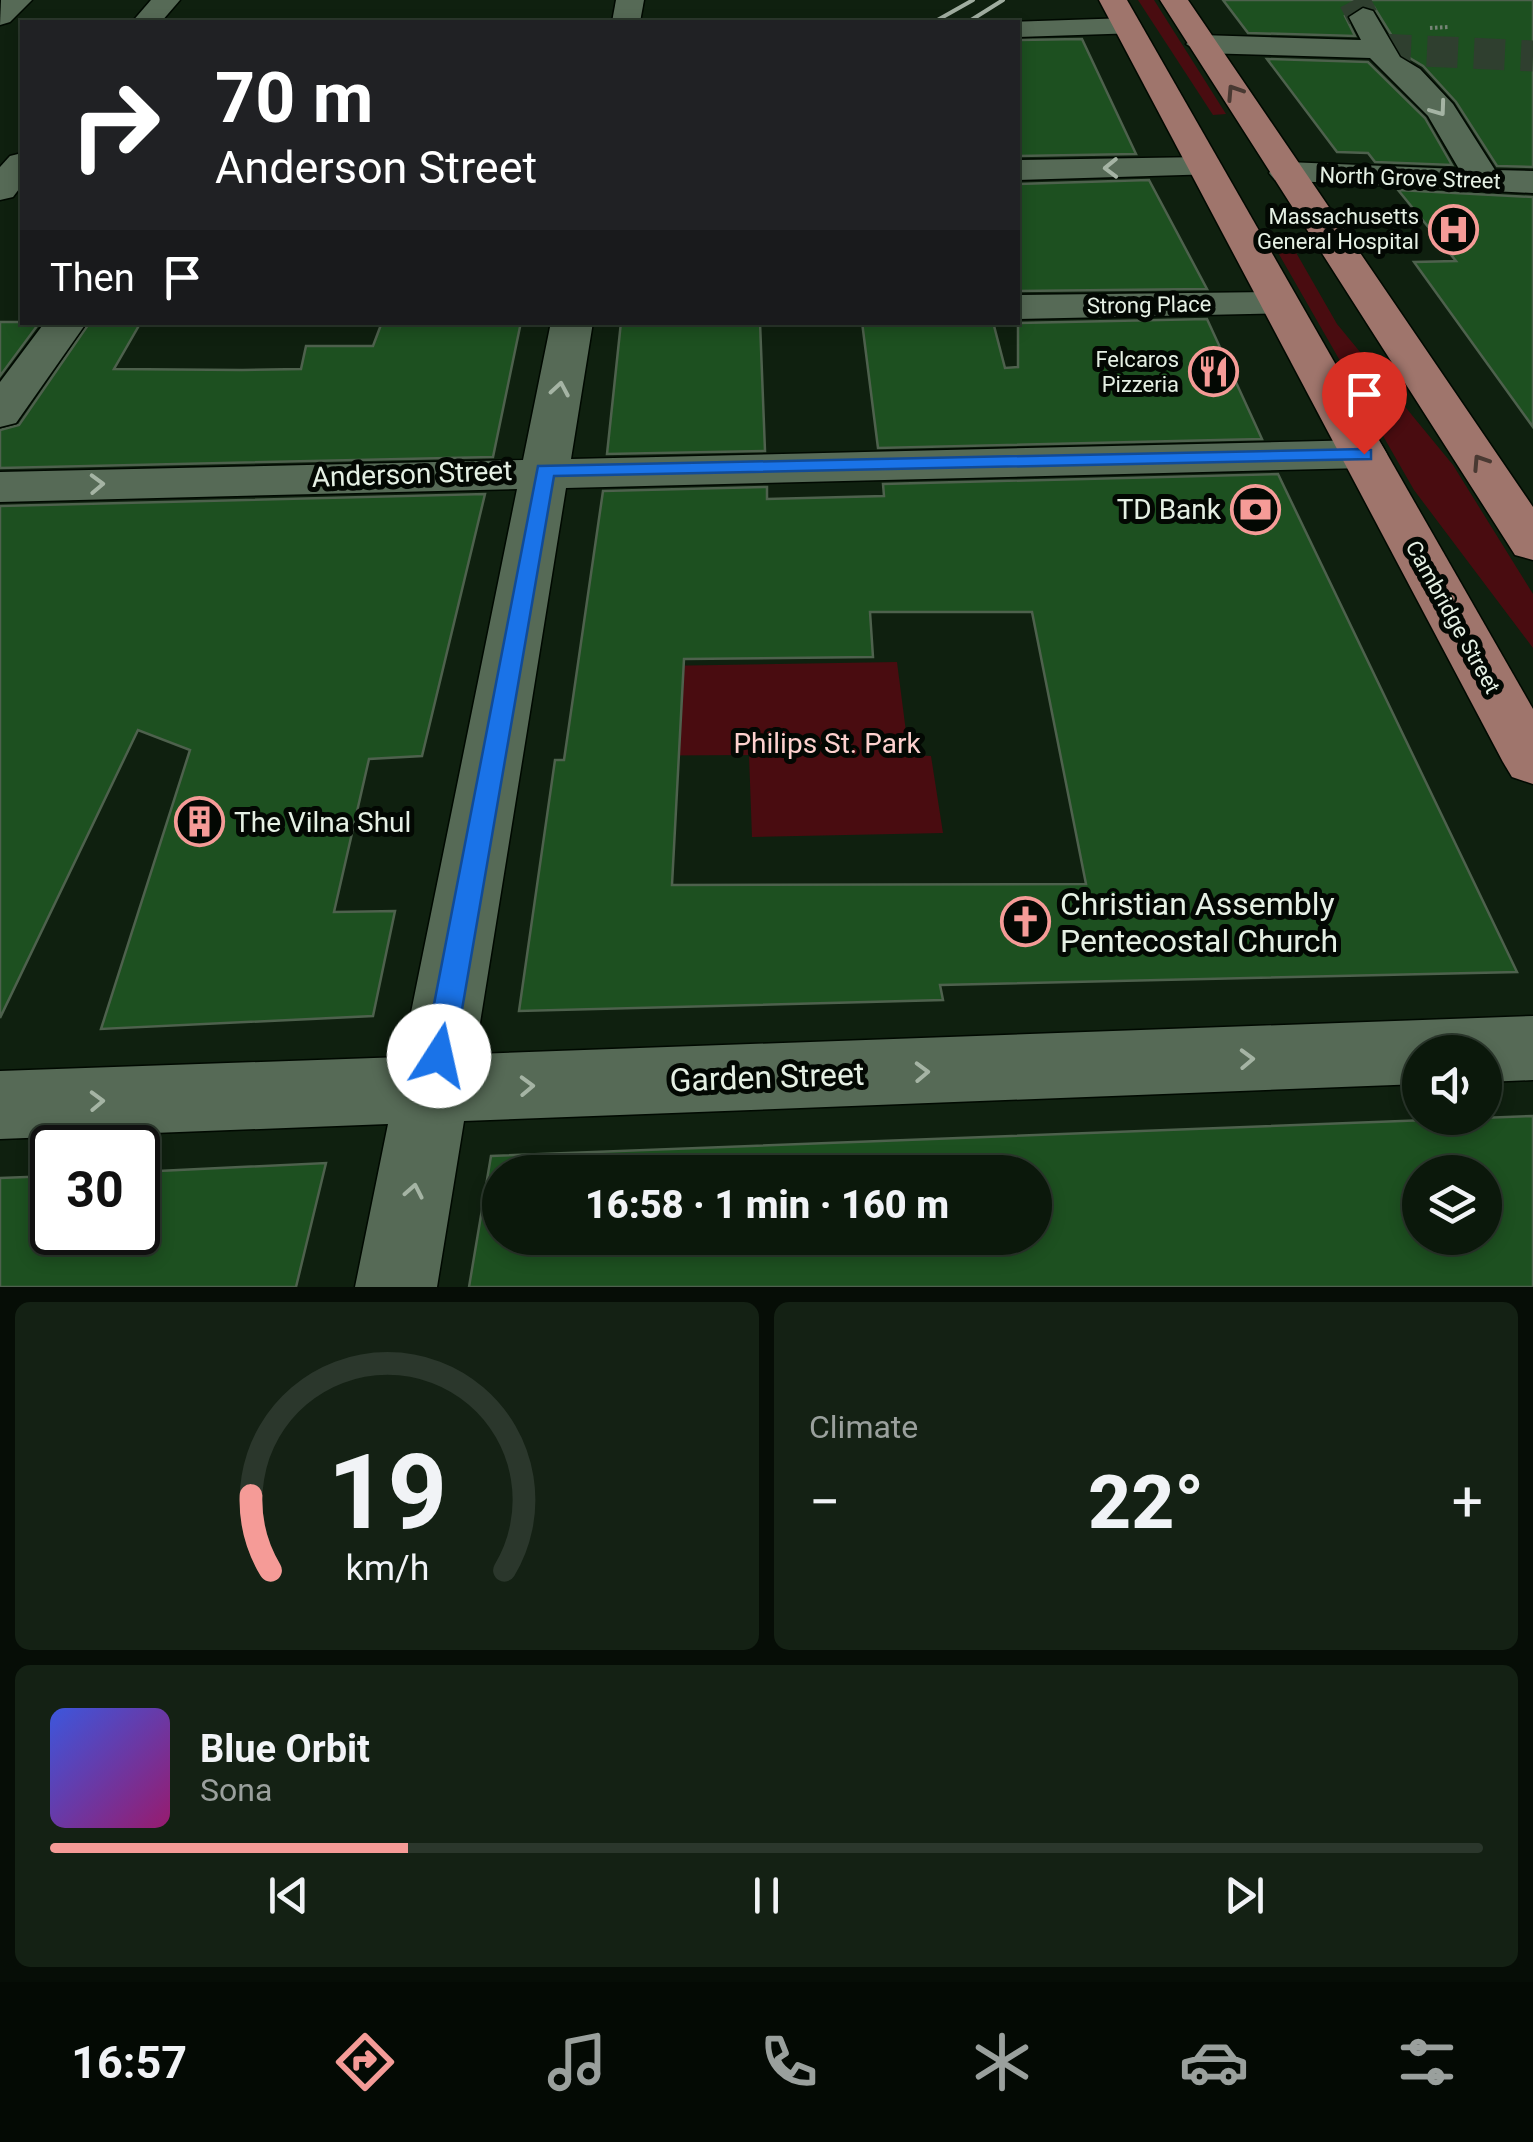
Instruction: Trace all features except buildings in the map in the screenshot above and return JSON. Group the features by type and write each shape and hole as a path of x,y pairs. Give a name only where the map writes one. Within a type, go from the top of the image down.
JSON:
{"main road":[{"path":"1174,0 1533,544"},
{"name":"Cambridge Street","path":"1120,14 1533,762"},
{"path":"1204,167 1287,173"}],"street":[{"path":"0,16 18,0"},
{"path":"148,20 166,0"},
{"path":"1020,28 1120,14"},
{"path":"1362,17 1388,63 1409,76 1442,111 1484,181"},
{"path":"1202,44 1380,49"},
{"path":"0,190 20,165"},
{"path":"1020,170 1204,167"},
{"name":"North Grove Street","path":"1287,173 1533,182"},
{"name":"Strong Place","path":"1020,306 1280,304"},
{"path":"0,413 65,325"},
{"path":"396,1287 571,325"},
{"name":"Anderson Street","path":"0,487 545,470 1364,454"},
{"name":"Garden Street","path":"0,1105 1533,1048"}],"green space":[{"path":"1138,0 1154,0 1226,114 1213,115"},
{"path":"1276,249 1294,249 1337,324 1453,465 1533,594 1533,648 1414,490"},
{"name":"Philips St. Park","path":"897,662 909,755 931,756 943,833 752,837 749,755 585,756 597,667"}],"tunnel":[{"path":"1354,0 1363,17"},
{"path":"1380,49 1533,56"}],"railway":[{"path":"938,20 973,0"},
{"path":"971,20 1003,0"}],"place":[{"name":"Massachusetts General Hospital","path":"1454,229"},
{"name":"Felcaros Pizzeria","path":"1214,372"},
{"name":"TD Bank","path":"1256,509"},
{"name":"The Vilna Shul","path":"199,822"},
{"name":"Christian Assembly Pentecostal Church","path":"1025,922"}],"route":[{"path":"439,1056 545,470 1364,454"}]}
